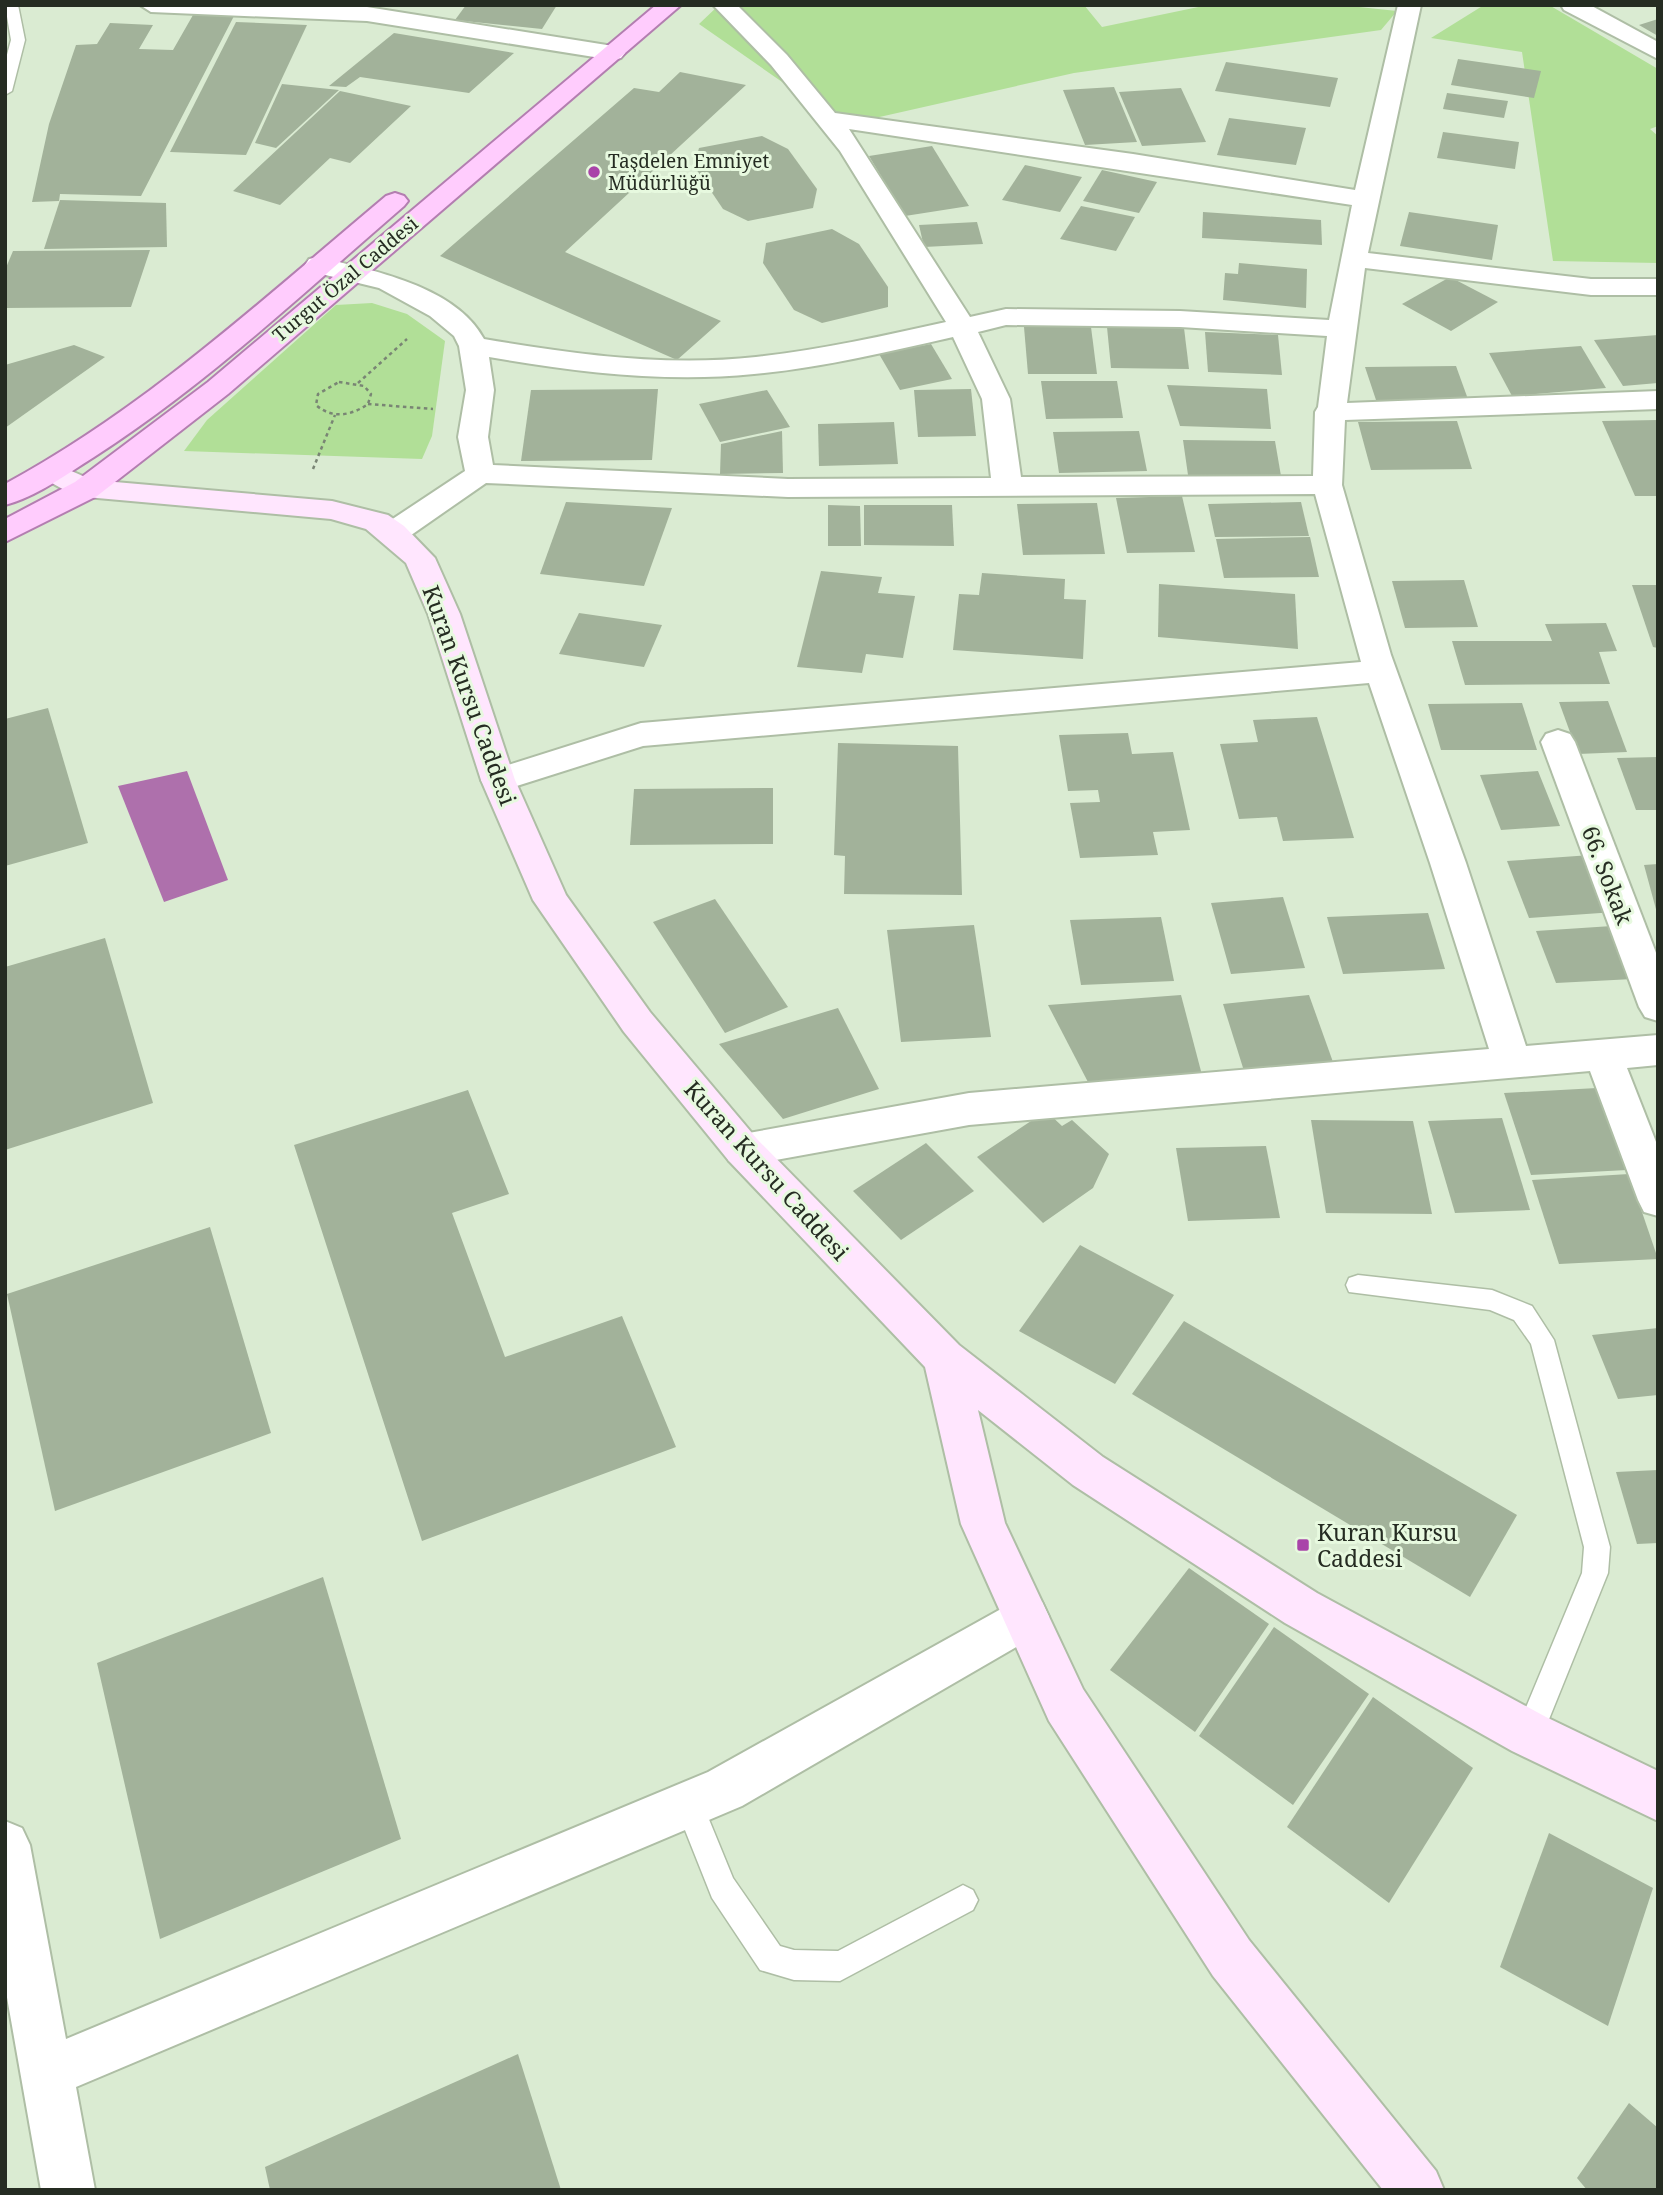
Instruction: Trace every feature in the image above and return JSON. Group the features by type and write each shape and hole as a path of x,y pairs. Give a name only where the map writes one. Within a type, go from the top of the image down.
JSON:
{"main road":[{"path":"522,98 635,5"},
{"name":"Turgut Özal Caddesi","path":"5,496 69,480 218,388 670,5"},
{"name":"Turgut Özal Caddesi","path":"5,532 412,187"},
{"name":"Kuran Kursu Caddesi","path":"69,480 332,510 377,522 393,533 420,558 444,614 498,780 551,900 637,1022 743,1150 944,1358 1088,1471 1301,1608 1530,1734 1658,1797"},
{"path":"944,1358 983,1524 1066,1705 1231,1958 1417,2190"}],"street":[{"path":"151,5 367,14 613,53"},
{"path":"724,5 779,60 851,148 961,325 996,399 1007,487"},
{"path":"1410,5 1364,199 1353,259 1329,412 1327,485 1381,671 1448,863 1511,1060"},
{"path":"1572,5 1658,52"},
{"path":"827,119 1133,162 1364,199"},
{"path":"1353,259 1591,286 1658,287"},
{"path":"318,265 388,282 440,310 466,332 473,346 480,390 473,438 480,474"},
{"path":"473,346 550,359 655,369 754,366 858,350 1006,317 1180,319 1342,329"},
{"path":"1329,412 1658,400"},
{"path":"393,533 480,474 788,488 1327,485"},
{"path":"498,780 641,735 1381,671"},
{"name":"66. Sokak","path":"1558,743 1658,1007"},
{"path":"743,1150 969,1109 1511,1060 1658,1050"},
{"path":"1603,1054 1658,1200"},
{"path":"45,2074 725,1789 1026,1617"},
{"path":"5,1845 68,2190"}],"lane":[{"path":"5,91 18,40 10,5"},
{"path":"1358,1285 1492,1300 1523,1313 1542,1340 1597,1547 1595,1573 1530,1734"},
{"path":"689,1805 722,1888 771,1959 794,1965 840,1966 963,1900"}],"path":[{"path":"358,383 440,310"},
{"path":"340,382 358,383 369,389 371,399 368,404 354,412 335,415 316,405 318,394 340,382"},
{"path":"368,404 478,413"},
{"path":"298,507 335,415"}],"green space":[{"path":"719,5 1084,5 1102,27 1208,5 1340,5 1397,11 1381,30 1074,73 844,125 699,24"},
{"path":"1484,5 1549,5 1658,69 1658,126 1650,129 1658,136 1658,263 1553,261 1522,52 1431,38"},
{"path":"372,303 407,314 445,341 432,436 422,459 184,451 207,420 336,305"}],"shaded area":[{"path":"187,771 228,880 164,902 118,786"}],"building":[{"path":"466,5 557,5 542,29 455,20"},
{"path":"193,15 234,16 141,196 60,194 59,201 32,202 49,124 76,45 97,44 110,23 153,25 139,49 173,50"},
{"path":"1658,19 1658,36 1639,25"},
{"path":"236,22 307,25 246,155 170,152"},
{"path":"394,33 514,53 469,93 360,77 346,87 329,86"},
{"path":"1458,59 1541,71 1534,98 1451,85"},
{"path":"1226,62 1338,78 1330,107 1215,91"},
{"name":"Taşdelen Emniyet Müdürlüğü","path":"680,72 746,85 565,252 721,321 677,360 440,256 634,88 659,92"},
{"path":"282,84 339,90 276,148 255,143"},
{"path":"1114,87 1137,142 1085,145 1063,90"},
{"path":"1181,88 1206,142 1142,146 1119,92"},
{"path":"340,91 411,106 350,163 330,158 280,205 233,191"},
{"path":"1447,93 1508,101 1504,118 1443,109"},
{"path":"1229,118 1306,128 1296,165 1217,155"},
{"path":"1443,132 1519,142 1515,169 1437,158"},
{"path":"762,136 788,149 817,189 813,208 748,221 723,209 694,166 699,148"},
{"path":"932,146 969,206 905,216 869,156"},
{"path":"1025,165 1082,177 1060,212 1002,200"},
{"path":"1102,170 1157,182 1139,213 1083,201"},
{"path":"60,200 166,203 167,247 44,249"},
{"path":"1081,206 1135,217 1116,251 1060,239"},
{"path":"1203,212 1321,220 1322,245 1202,238"},
{"path":"1409,212 1498,225 1492,260 1400,246"},
{"path":"977,222 983,244 924,247 919,225"},
{"path":"832,229 859,244 888,287 888,307 822,323 794,310 763,263 766,243"},
{"path":"150,250 131,307 5,308 5,270 13,251"},
{"path":"1239,263 1307,269 1306,308 1223,300 1225,273 1238,274"},
{"path":"1450,277 1498,302 1451,331 1402,304"},
{"path":"1024,327 1091,327 1097,374 1028,374"},
{"path":"1107,327 1184,328 1189,369 1111,368"},
{"path":"1205,332 1278,335 1282,375 1208,372"},
{"path":"1658,335 1658,383 1623,386 1594,340"},
{"path":"931,344 952,379 900,390 879,354"},
{"path":"74,345 105,357 5,428 5,365"},
{"path":"1581,346 1606,388 1512,396 1489,353"},
{"path":"1456,366 1469,402 1377,403 1365,367"},
{"path":"1041,381 1117,381 1123,418 1046,419"},
{"path":"1167,385 1267,389 1271,429 1180,426"},
{"path":"658,389 652,460 521,461 531,390"},
{"path":"971,389 976,436 918,437 914,390"},
{"path":"767,390 790,427 720,442 699,404"},
{"path":"1658,420 1658,496 1635,496 1602,421"},
{"path":"1457,421 1472,469 1371,470 1358,422"},
{"path":"894,422 898,464 819,466 818,424"},
{"path":"782,431 783,473 720,474 721,444"},
{"path":"1139,431 1147,471 1059,473 1053,432"},
{"path":"1183,440 1275,441 1281,476 1188,475"},
{"path":"1182,496 1195,552 1127,553 1116,498"},
{"path":"566,502 672,508 644,586 540,574"},
{"path":"1301,502 1309,536 1215,537 1208,504"},
{"path":"1097,503 1105,554 1023,555 1017,504"},
{"path":"828,505 860,506 861,546 828,546"},
{"path":"864,505 952,505 954,546 864,545"},
{"path":"1310,537 1319,577 1224,578 1216,539"},
{"path":"821,571 882,577 878,593 915,596 903,658 866,654 862,673 797,667"},
{"path":"982,573 1065,579 1064,599 1086,600 1083,659 953,650 959,594 979,595"},
{"path":"1464,580 1478,627 1405,628 1392,581"},
{"path":"1159,584 1295,594 1298,649 1158,637"},
{"path":"1632,585 1658,585 1658,648 1653,647"},
{"path":"579,613 662,625 644,667 559,654"},
{"path":"1606,623 1617,651 1599,652 1610,684 1465,685 1452,641 1552,641 1545,624"},
{"path":"1608,701 1627,752 1578,754 1559,702"},
{"path":"1522,703 1537,750 1441,750 1428,704"},
{"path":"48,708 88,843 5,866 5,719"},
{"path":"1317,717 1354,838 1283,841 1277,817 1239,819 1220,744 1258,742 1253,720"},
{"path":"1128,733 1132,754 1173,752 1190,830 1153,832 1158,855 1080,858 1070,803 1100,802 1098,790 1068,791 1059,735"},
{"path":"838,743 958,746 962,895 844,894 845,856 834,855"},
{"path":"1658,757 1658,810 1636,810 1617,758"},
{"path":"1538,771 1560,826 1501,830 1480,775"},
{"path":"773,788 773,844 630,845 634,789"},
{"path":"1591,855 1615,912 1529,918 1507,861"},
{"path":"1658,864 1658,913 1657,913 1644,865"},
{"path":"1283,897 1305,968 1231,974 1211,903"},
{"path":"715,899 788,1007 725,1033 653,922"},
{"path":"1428,913 1445,969 1343,974 1327,917"},
{"path":"1161,917 1174,981 1081,985 1070,920"},
{"path":"974,925 991,1037 901,1042 887,930"},
{"path":"1612,926 1633,979 1556,983 1536,931"},
{"path":"105,938 153,1103 5,1150 5,967"},
{"path":"1181,995 1202,1075 1089,1084 1048,1005"},
{"path":"1309,995 1333,1062 1244,1071 1223,1004"},
{"path":"838,1008 879,1089 783,1119 719,1044"},
{"path":"1597,1088 1627,1170 1531,1175 1504,1093"},
{"path":"468,1090 509,1194 452,1213 505,1357 622,1316 676,1447 422,1541 294,1145"},
{"path":"1046,1111 1062,1126 1072,1120 1109,1154 1093,1188 1043,1223 977,1157"},
{"path":"1502,1118 1530,1210 1455,1213 1428,1121"},
{"path":"1311,1120 1413,1121 1432,1214 1326,1213"},
{"path":"926,1143 974,1191 901,1240 853,1191"},
{"path":"1266,1146 1280,1218 1188,1221 1176,1148"},
{"path":"1629,1174 1658,1259 1559,1264 1532,1180"},
{"path":"210,1227 271,1433 55,1511 7,1294"},
{"path":"1080,1245 1174,1295 1115,1384 1019,1331"},
{"path":"1184,1321 1517,1515 1470,1597 1132,1394"},
{"path":"1658,1328 1658,1395 1618,1399 1592,1335"},
{"path":"1658,1470 1658,1543 1637,1544 1616,1472"},
{"path":"1189,1568 1269,1624 1195,1732 1110,1670"},
{"path":"323,1577 401,1839 160,1939 97,1663"},
{"path":"1274,1627 1369,1694 1293,1805 1199,1736"},
{"path":"1373,1697 1473,1768 1389,1903 1287,1827"},
{"path":"1549,1833 1653,1888 1608,2026 1500,1967"},
{"path":"518,2054 561,2190 270,2190 265,2167"},
{"path":"1629,2103 1658,2128 1658,2190 1587,2190 1577,2178"}],"place":[{"name":"Taşdelen Emniyet Müdürlüğü","path":"594,172"},
{"name":"Kuran Kursu Caddesi","path":"1303,1545"}]}
